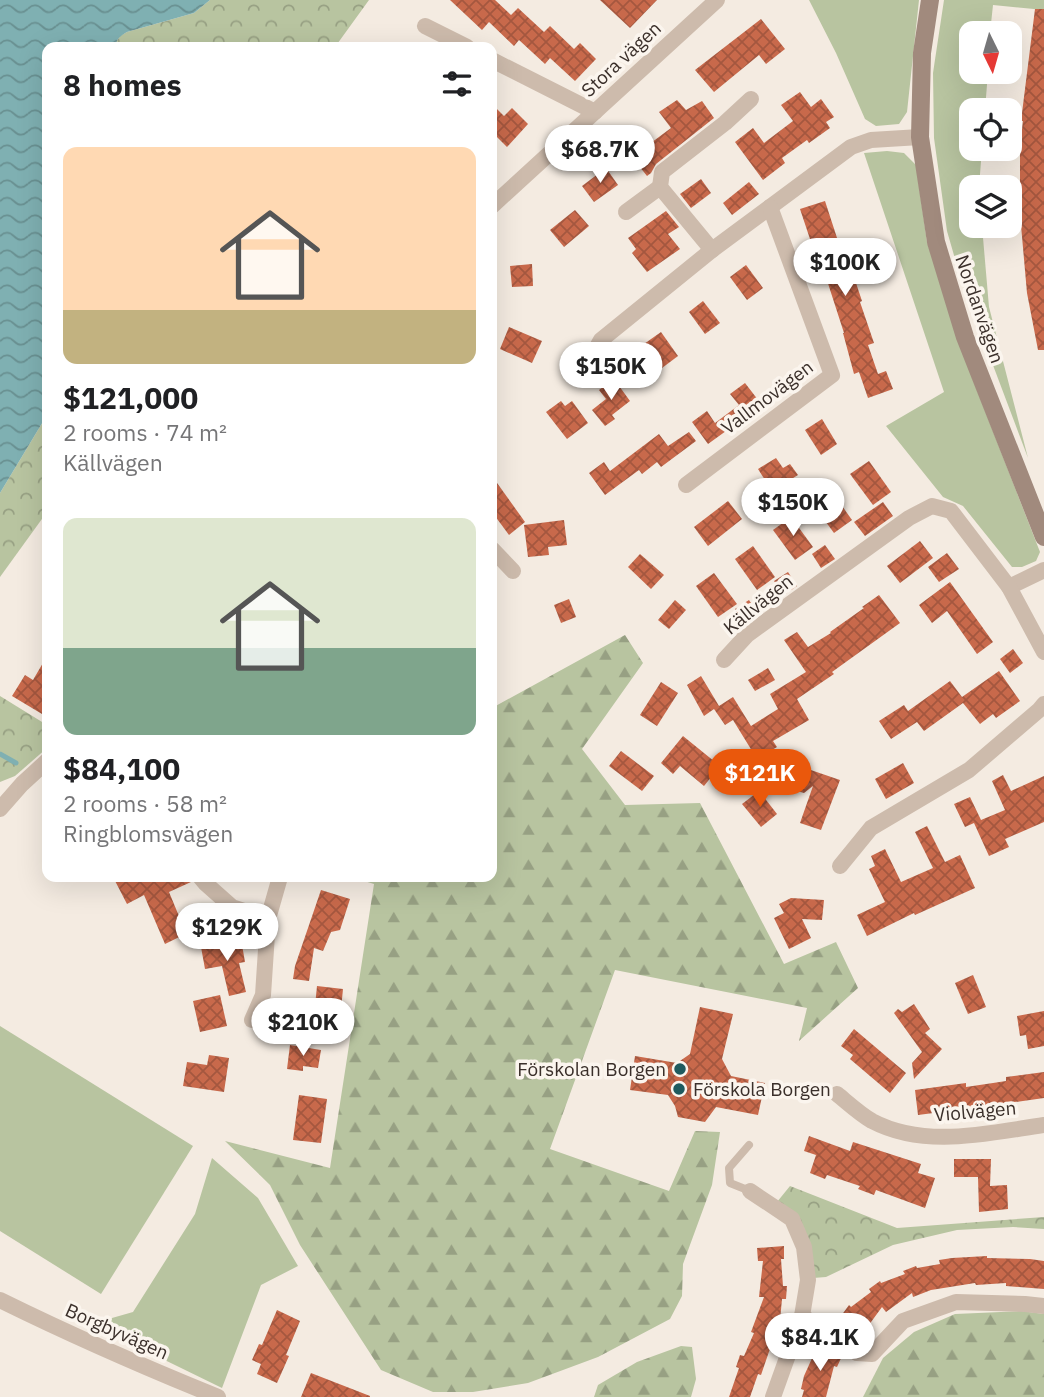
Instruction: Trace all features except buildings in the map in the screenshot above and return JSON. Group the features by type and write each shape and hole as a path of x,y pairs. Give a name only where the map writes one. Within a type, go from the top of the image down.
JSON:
{"street":[{"name":"Stora vägen","path":"497,201 717,0"},
{"name":"Nordanvägen","path":"930,0 922,52 920,137 936,242 965,337 1044,537"},
{"path":"425,26 457,42"},
{"path":"497,63 595,112"},
{"path":"626,212 660,187 662,172 751,99"},
{"path":"587,365 601,340 712,250 851,147 871,140 920,137"},
{"path":"660,187 712,250"},
{"name":"Vallmovägen","path":"686,485 832,375 770,207"},
{"name":"Källvägen","path":"724,660 747,635 909,518 932,506 951,511 1009,587 1044,652"},
{"path":"497,554 513,571"},
{"path":"1009,587 1044,570"},
{"path":"840,866 872,828 969,770 1044,704"},
{"path":"0,809 22,783 42,765"},
{"path":"204,882 232,907 268,919"},
{"path":"252,1020 263,995 268,919 279,882"},
{"name":"Violvägen","path":"837,1094 872,1121 911,1135 948,1138 1044,1125"},
{"path":"750,1191 792,1219 804,1247 808,1280 802,1316 774,1397"},
{"name":"Borgbyvägen","path":"0,1300 57,1328 218,1397"},
{"path":"802,1316 857,1353 873,1354 903,1321 956,1302 1044,1306"}],"lane":[{"path":"749,1145 729,1168 730,1183 750,1191"}],"green space":[{"path":"210,0 369,0 339,42 116,42 127,32 194,13"},
{"path":"809,0 919,0 907,112 899,124 876,126 865,119"},
{"path":"944,0 1044,0 1044,10 993,5 991,21 959,21 959,84 987,84 986,98 959,98 959,161 981,161 980,175 959,175 959,238 983,238 989,307 1028,458 962,283 947,231 934,138 933,73"},
{"path":"864,153 904,153 916,165 927,242 973,380 1040,552 1036,561 1022,567 1012,567 963,506 943,497 886,426 944,392"},
{"path":"42,423 42,519 0,577 0,493"},
{"path":"625,635 643,663 582,749 625,805 700,803 784,964 836,942 858,988 799,1041 807,1008 615,970 550,1149 669,1191 695,1131 720,1132 712,1185 683,1264 682,1296 670,1319 598,1357 528,1383 473,1392 433,1392 381,1370 300,1245 270,1185 225,1141 330,1168 374,884 367,882 497,882 497,705"},
{"path":"0,696 42,722 42,752 15,776 0,782"},
{"path":"0,1026 193,1146 101,1294 0,1231"},
{"path":"212,1158 258,1198 298,1266 261,1285 222,1388 91,1324 133,1312 195,1214"},
{"path":"790,1186 897,1228 1044,1217 1044,1229 1013,1227 957,1230 893,1245 826,1277 813,1278 777,1202"},
{"path":"1021,1311 1044,1314 1044,1397 863,1397 883,1358 914,1332 955,1314"},
{"path":"681,1346 692,1347 696,1379 691,1397 594,1397 598,1385 637,1362"}],"water":[{"path":"0,0 210,0 194,13 127,32 117,42 42,42 42,423 0,493"}],"waterway":[{"path":"0,754 16,763"}],"place":[{"name":"Förskolan Borgen","path":"680,1069"},
{"name":"Förskola Borgen","path":"679,1089"}]}
